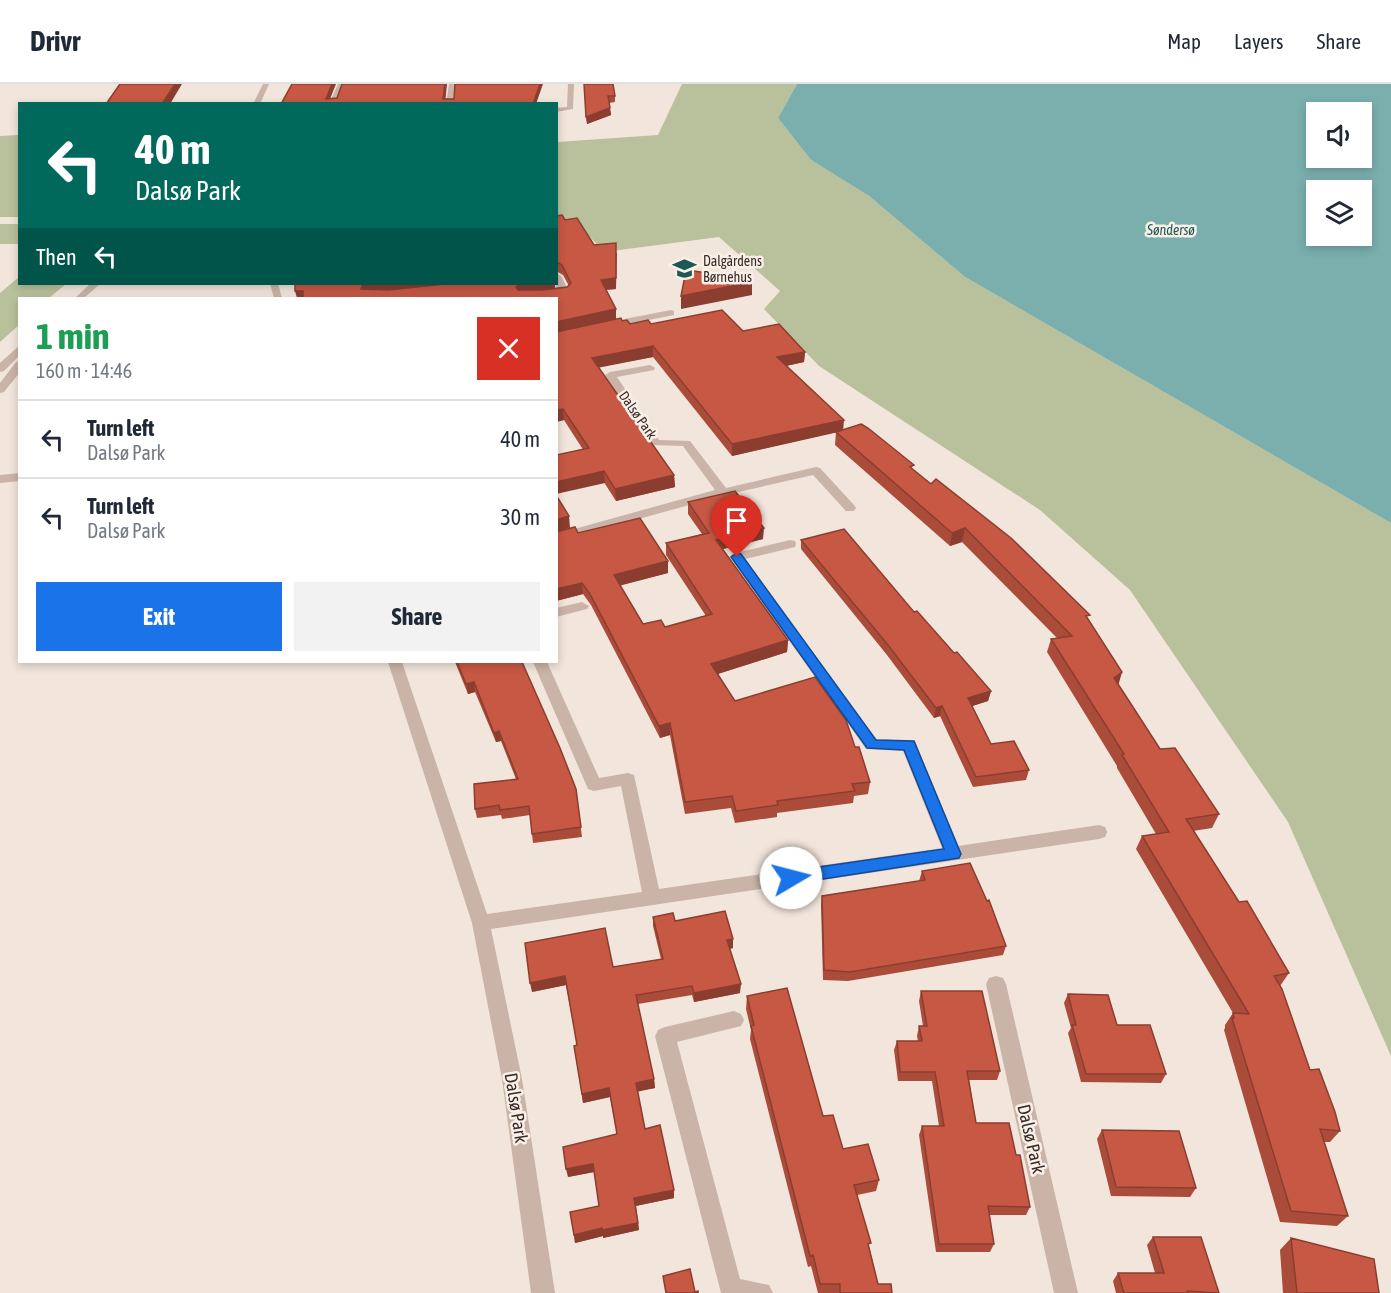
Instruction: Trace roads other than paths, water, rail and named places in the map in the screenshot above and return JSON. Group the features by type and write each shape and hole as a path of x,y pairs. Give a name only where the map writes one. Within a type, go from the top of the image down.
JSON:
{"street":[{"path":"257,102 266,84"},
{"path":"333,102 341,84"},
{"path":"449,102 452,84"},
{"path":"558,110 570,109 571,84"},
{"path":"532,297 565,293 558,280"},
{"path":"80,297 94,285"},
{"path":"600,327 671,313"},
{"path":"0,369 18,350"},
{"path":"0,390 18,367"},
{"name":"Dalsø Park","path":"650,368 610,375 656,443 686,443 723,492"},
{"path":"558,537 723,492 816,471 850,508"},
{"path":"0,479 18,477"},
{"path":"789,544 737,557 872,745 909,745 953,854"},
{"path":"558,612 582,606"},
{"name":"Dalsø Park","path":"395,663 481,923 512,1078 543,1293"},
{"path":"540,663 594,785 628,779 652,898"},
{"path":"481,923 1099,832"},
{"name":"Dalsø Park","path":"996,984 1066,1293"},
{"path":"734,1020 665,1036 731,1289 761,1293"}],"water":[{"name":"Søndersø","path":"797,84 1391,84 1391,523 965,277 869,196 811,160 778,118"}],"place":[{"name":"Dalgårdens Børnehus","path":"685,269"}]}
